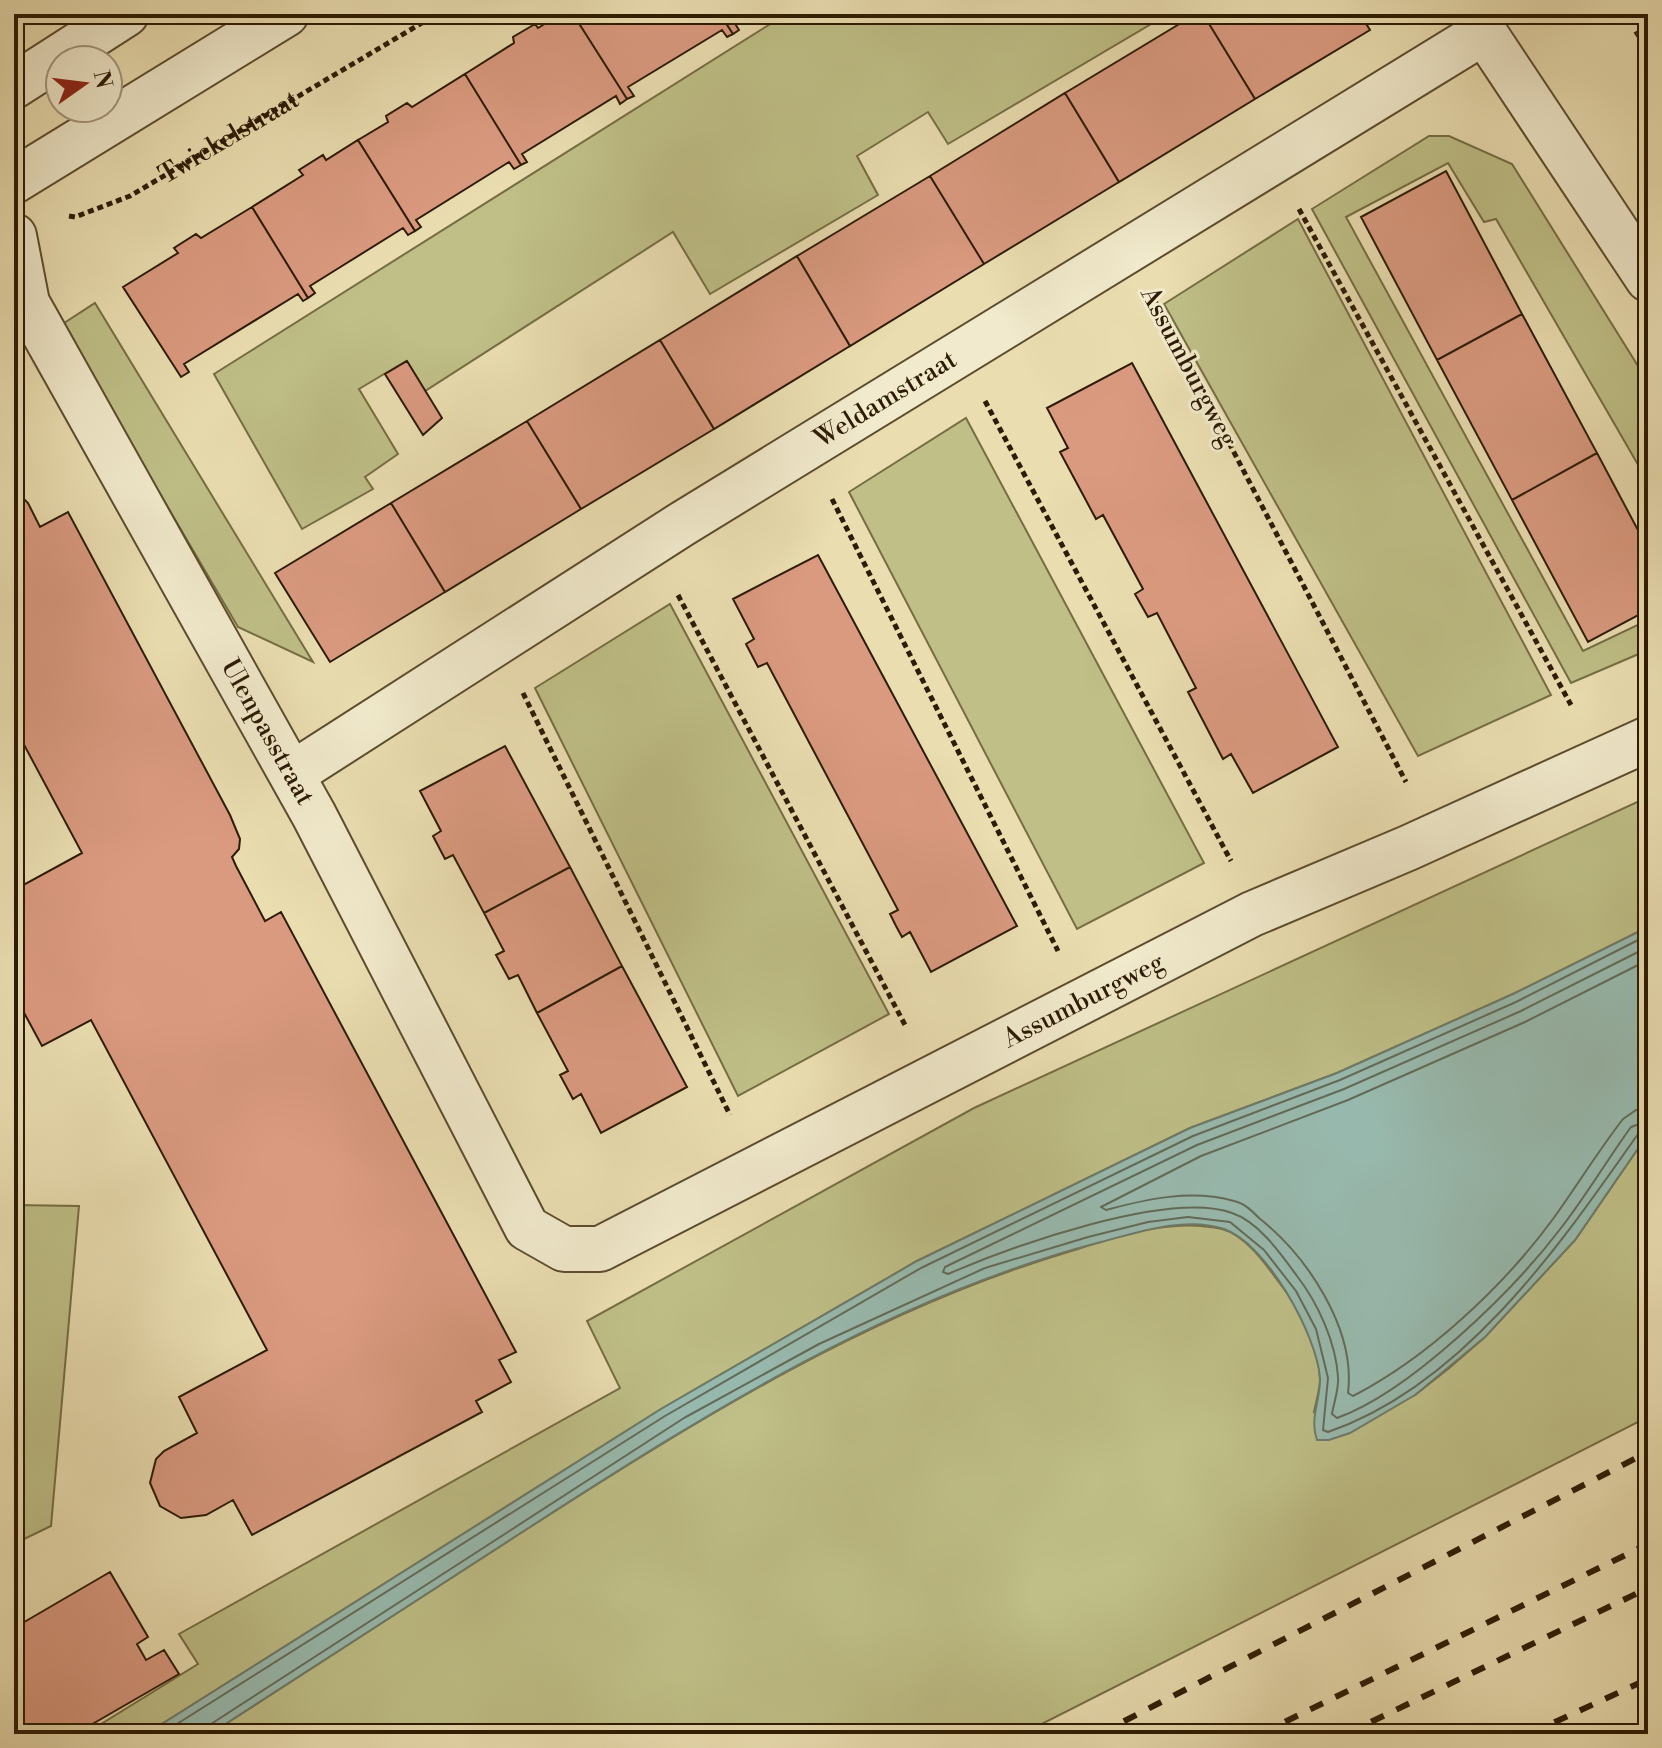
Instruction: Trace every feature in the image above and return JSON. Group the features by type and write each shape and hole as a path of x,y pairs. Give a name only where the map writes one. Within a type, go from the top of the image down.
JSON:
{"street":[{"path":"14,86 126,14"},
{"path":"14,181 286,14"},
{"path":"1478,23 1648,279"},
{"name":"Weldamstraat","path":"292,774 682,524 1273,163 1478,23"},
{"name":"Ulenpasstraat","path":"14,236 27,303 292,774 527,1228"},
{"name":"Assumburgweg","path":"527,1228 564,1249 600,1249 1252,914 1408,848 1648,739"}],"path":[{"name":"Twickelstraat","path":"64,216 75,217 130,196 437,14"},
{"path":"1273,163 1571,705"},
{"name":"Assumburgweg","path":"1127,251 1406,782"},
{"path":"983,397 1233,864"},
{"path":"830,494 1058,951"},
{"path":"674,587 905,1025"},
{"path":"518,682 730,1115"}],"green space":[{"path":"786,14 1168,14 948,144 928,112 857,156 878,195 710,294 673,232 425,391 406,361 359,389 398,454 365,477 373,489 302,529 214,374"},
{"path":"1429,136 1449,136 1512,164 1648,382 1648,482 1496,219 1484,222 1448,163 1346,217 1583,651 1648,620 1648,650 1571,683 1312,209"},
{"path":"1298,219 1551,695 1418,756 1164,304"},
{"path":"95,303 313,662 238,627 61,325"},
{"path":"966,418 1204,863 1077,929 849,492"},
{"path":"670,604 889,1014 738,1096 535,688"},
{"path":"1648,797 1648,927 1513,994 1337,1073 1190,1128 917,1261 661,1409 146,1734 85,1734 198,1664 179,1634 620,1388 587,1321 974,1108"},
{"path":"1648,1134 1648,1417 1022,1734 210,1734 591,1488 788,1371 924,1305 995,1276 1124,1235 1164,1227 1203,1226 1231,1232 1248,1244 1288,1295 1312,1342 1320,1379 1314,1412 1415,1395 1485,1337 1575,1240"},
{"path":"14,1205 79,1206 51,1526 14,1544"}],"water":[{"path":"1648,927 1648,1134 1575,1240 1485,1337 1415,1395 1350,1433 1329,1440 1317,1440 1314,1424 1320,1378 1317,1360 1287,1293 1256,1252 1240,1238 1209,1225 1178,1225 1131,1234 1024,1265 950,1293 806,1361 736,1399 600,1482 210,1734 146,1734 661,1409 917,1261 1190,1128 1337,1073 1513,994"}],"building":[{"path":"561,14 573,14 627,99 620,104 616,96 522,154 527,162 521,165 465,74 514,43 513,37 535,24 538,28"},
{"path":"573,14 720,14 733,34 727,37 722,30 628,87 634,96 627,99"},
{"path":"720,14 747,14 734,22 739,30 733,34"},
{"path":"1196,14 1203,14 1255,99 1119,182 1065,93"},
{"path":"1203,14 1360,14 1370,30 1255,99"},
{"path":"1648,25 1648,52 1635,33"},
{"path":"465,74 521,165 514,169 509,162 416,220 421,227 415,231 358,140 388,122 386,116 407,103 412,107"},
{"path":"1065,93 1119,182 984,264 930,176"},
{"path":"358,140 415,231 408,235 403,228 310,286 315,293 308,298 252,207 303,175 299,170 323,155 326,160"},
{"path":"1446,171 1522,314 1437,360 1361,217"},
{"path":"930,176 984,264 850,346 797,256"},
{"path":"252,207 308,298 303,301 298,294 184,364 189,372 181,377 123,287 178,253 174,248 196,234 201,238"},
{"path":"797,256 850,346 714,429 660,340"},
{"path":"1522,314 1597,453 1512,500 1437,360"},
{"path":"660,340 714,429 581,509 527,421"},
{"path":"407,361 442,418 423,435 385,374"},
{"path":"1132,363 1338,747 1253,793 1231,754 1223,759 1188,692 1196,688 1157,613 1148,617 1135,594 1143,589 1103,515 1096,519 1060,452 1068,448 1047,408"},
{"path":"527,421 581,509 445,592 391,503"},
{"path":"1597,453 1648,549 1648,610 1588,642 1512,500"},
{"path":"14,489 28,503 40,527 68,512 230,815 240,839 239,849 232,857 265,921 281,912 516,1352 499,1360 511,1382 476,1401 482,1412 252,1535 233,1500 206,1515 181,1518 160,1506 150,1483 156,1459 164,1451 197,1433 179,1397 267,1350 91,1020 42,1046 22,1009 14,1013 14,890 82,853 14,726"},
{"path":"391,503 445,592 330,662 275,573"},
{"path":"818,555 1017,926 931,972 910,932 902,937 896,926 890,914 898,910 767,663 758,667 746,644 754,639 733,599"},
{"path":"505,746 570,867 484,913 453,855 445,859 433,836 441,831 420,791"},
{"path":"570,867 622,966 537,1013 518,975 509,979 496,955 504,951 484,913"},
{"path":"622,966 687,1087 601,1133 581,1094 573,1099 560,1075 568,1071 537,1013"},
{"path":"110,1572 148,1637 137,1644 146,1660 164,1650 179,1674 75,1734 14,1734 14,1628"}],"railway":[{"path":"1099,1734 1648,1452"},
{"path":"1260,1734 1648,1544"},
{"path":"1346,1734 1648,1588"},
{"path":"1529,1734 1648,1679"}]}
